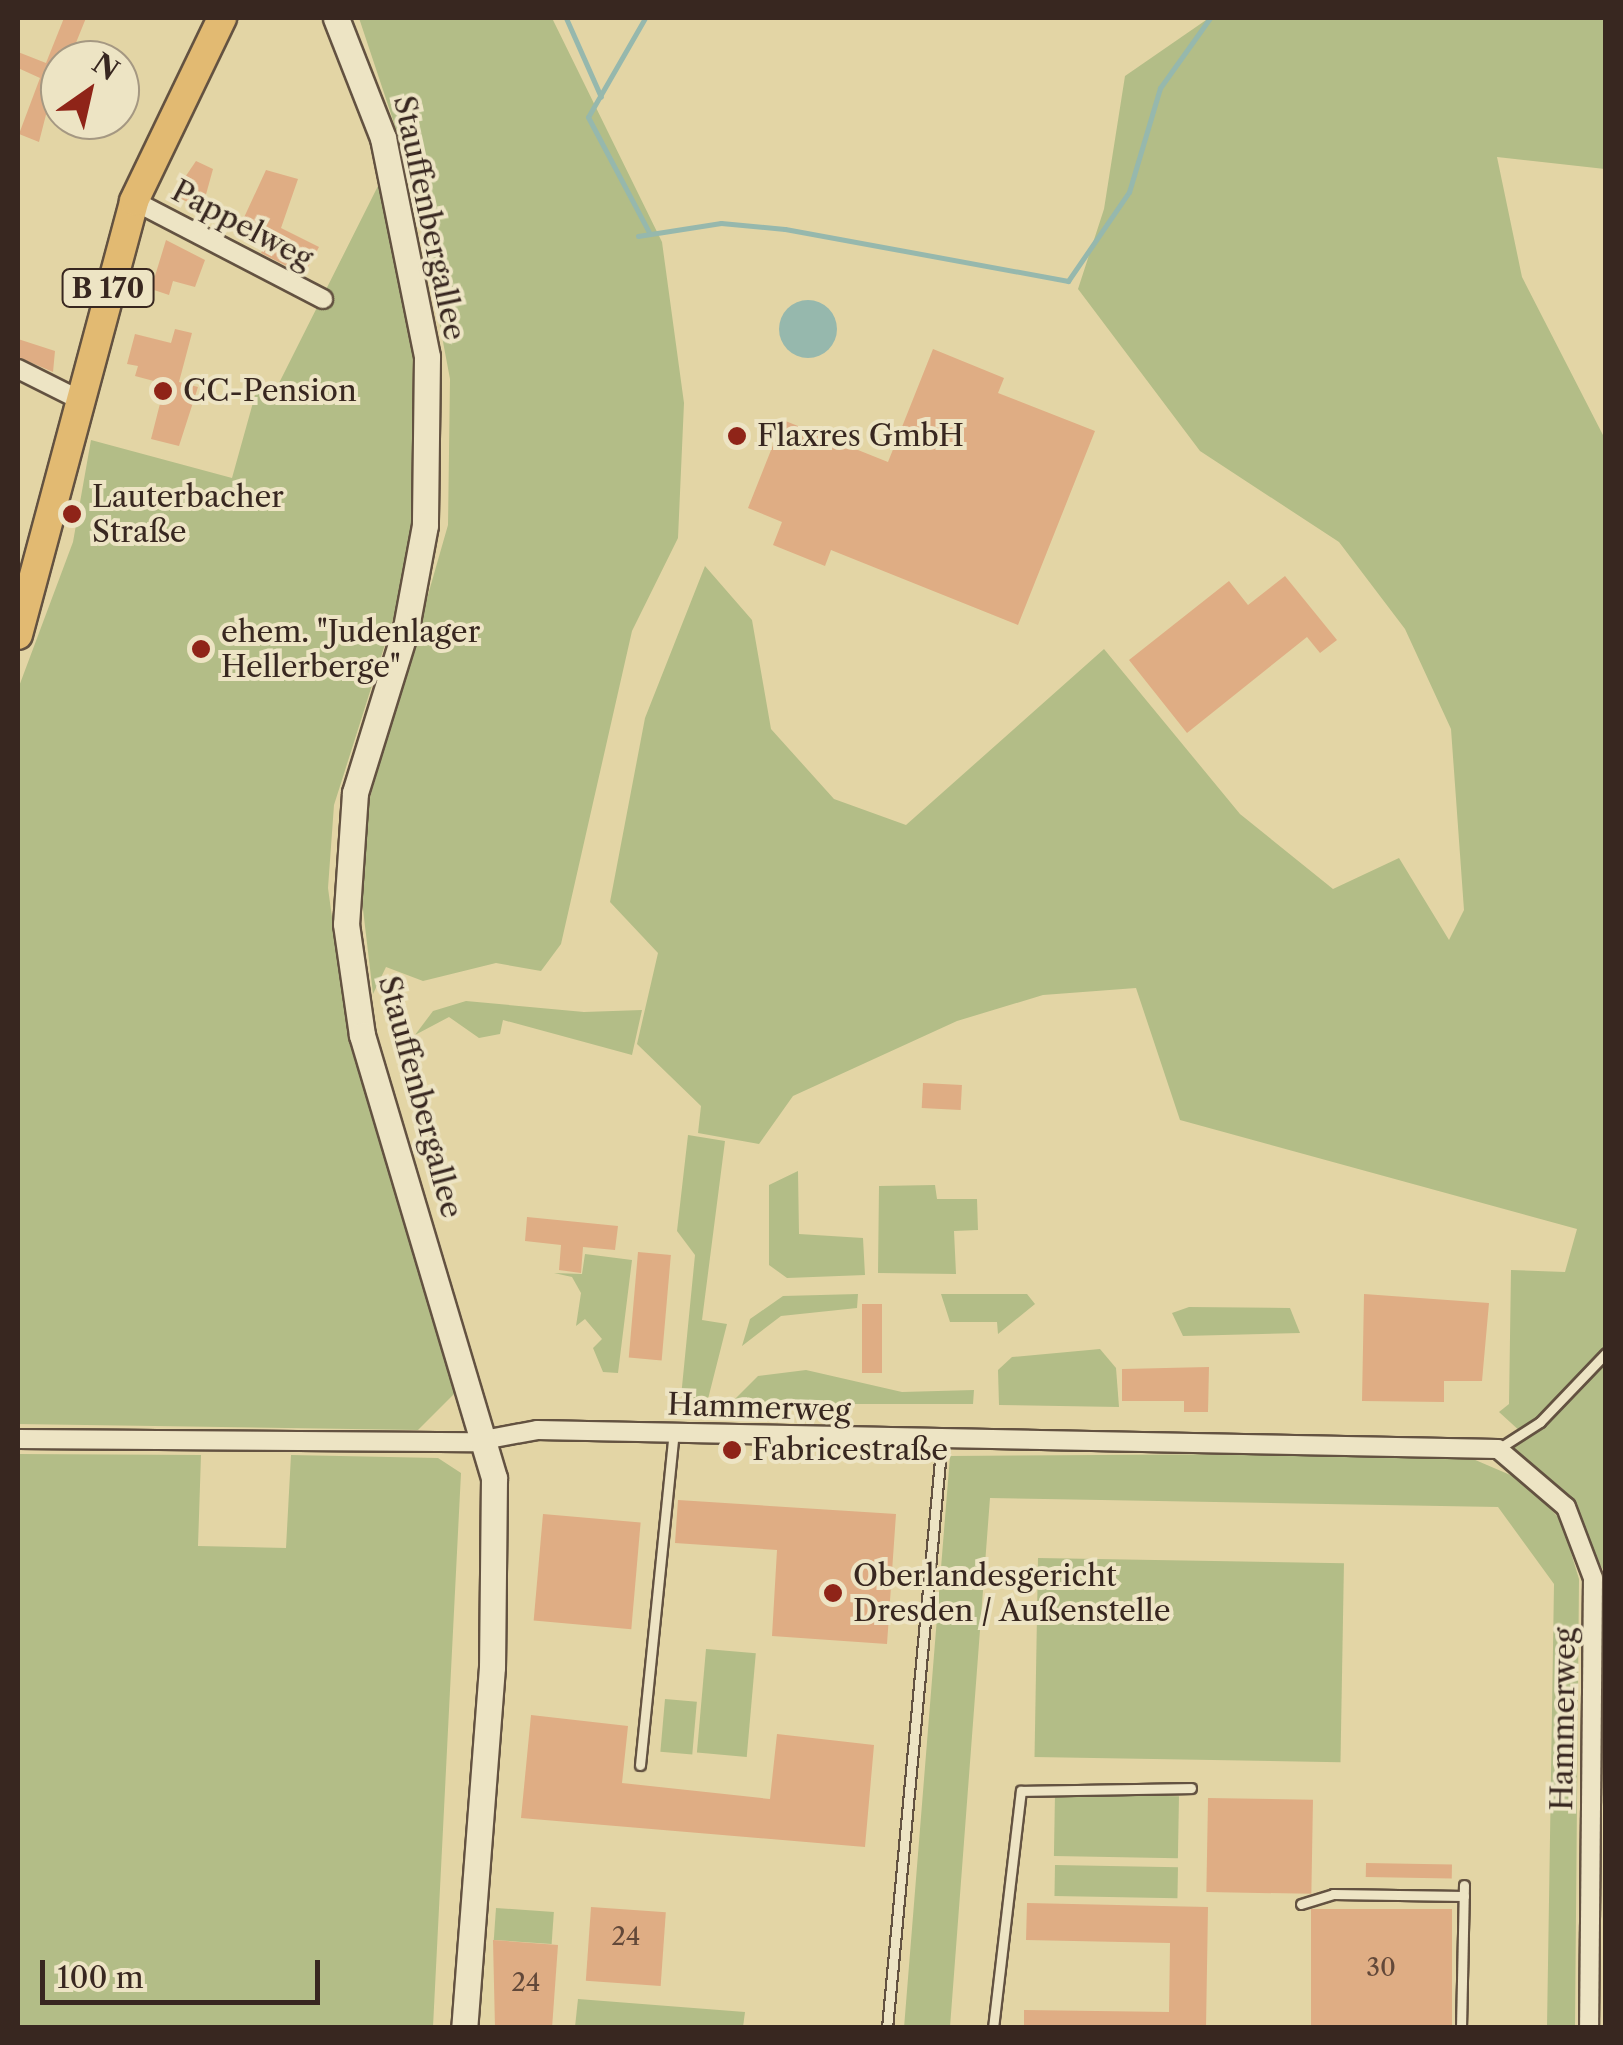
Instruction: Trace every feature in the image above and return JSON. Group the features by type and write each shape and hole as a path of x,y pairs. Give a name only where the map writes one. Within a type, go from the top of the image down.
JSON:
{"main road":[{"name":"B 170","path":"18,635 134,201 222,18"},
{"name":"Stauffenbergallee","path":"336,18 367,86 410,252 432,439 417,580 355,793 346,924 362,1035 486,1440 492,1667 464,2028"}],"street":[{"name":"Pappelweg","path":"134,201 324,300"},
{"path":"18,369 78,400"},
{"name":"Hammerweg","path":"18,1439 486,1440 537,1430 1498,1449 1566,1507 1593,1578 1588,2028"}],"lane":[{"path":"1498,1449 1540,1422 1606,1353"},
{"path":"640,1765 674,1432"},
{"path":"888,2028 942,1440"},
{"path":"1593,1578 1606,1596"},
{"path":"993,2028 1021,1792 1191,1788"},
{"path":"1301,1904 1333,1894 1464,1890 1461,2028"}],"green space":[{"path":"359,18 552,18 662,242 684,403 678,538 632,631 561,944 541,971 496,963 423,981 386,967 373,994 360,884 367,808 448,525 450,379 412,177"},
{"path":"1209,18 1605,18 1605,169 1497,157 1522,277 1605,439 1605,1573 1566,1507 1498,1449 1522,1433 1499,1412 1509,1404 1511,1270 1565,1272 1577,1229 1180,1120 1136,988 1043,995 957,1021 793,1096 759,1144 698,1133 701,1106 637,1044 658,953 610,902 645,718 705,566 752,620 771,729 834,799 906,825 1104,649 1240,814 1333,889 1399,858 1449,940 1464,910 1451,729 1405,629 1339,542 1200,451 1078,289 1104,209 1125,76"},
{"path":"381,180 413,348 411,525 401,594 334,805 328,888 349,1042 459,1389 418,1430 18,1424 18,689 73,542 91,440 232,478 259,381 275,391"},
{"path":"466,1001 584,1012 642,1010 632,1055 503,1020 500,1034 479,1038 449,1017 415,1035 433,1011"},
{"path":"688,1135 725,1141 702,1320 727,1324 708,1399 681,1397 695,1255 677,1231"},
{"path":"798,1171 799,1234 863,1238 865,1275 787,1278 769,1265 769,1185"},
{"path":"935,1185 937,1199 977,1199 978,1230 954,1231 956,1274 878,1273 879,1186"},
{"path":"585,1254 632,1260 618,1373 603,1372 593,1348 602,1339 585,1319 576,1326 581,1293 572,1277 554,1273 582,1274"},
{"path":"858,1294 857,1308 781,1316 742,1346 750,1319 783,1296"},
{"path":"941,1294 1027,1294 1035,1304 998,1334 997,1322 950,1322"},
{"path":"1189,1307 1290,1308 1300,1333 1183,1336 1172,1313"},
{"path":"1100,1349 1116,1368 1119,1407 999,1405 998,1370 1012,1357"},
{"path":"806,1370 902,1392 974,1390 973,1404 730,1404 758,1376"},
{"path":"18,1454 201,1455 198,1546 286,1548 291,1455 438,1458 461,1473 433,2027 18,2027"},
{"path":"1286,1454 1473,1459 1522,1480 1561,1520 1579,1579 1575,2027 1547,2027 1554,1584 1498,1507 990,1498 950,2027 904,2028 950,1456"},
{"path":"1038,1558 1344,1563 1340,1762 1035,1757"},
{"path":"706,1649 756,1653 747,1757 697,1753"},
{"path":"665,1699 697,1702 692,1755 660,1752"},
{"path":"1055,1794 1179,1796 1178,1858 1054,1856"},
{"path":"1055,1865 1178,1867 1177,1898 1054,1896"},
{"path":"496,1908 554,1912 552,1944 494,1940"},
{"path":"578,1999 745,2012 743,2027 575,2027"}],"water":[{"path":"808,300 829,308 837,329 829,350 808,358 787,350 779,329 787,308"}],"building":[{"path":"64,18 86,18 77,40 55,40"},
{"path":"18,52 40,61 40,78 18,68"},
{"path":"40,78 39,142 19,134"},
{"path":"196,161 213,169 202,209 173,195"},
{"path":"266,170 298,179 281,228 319,247 304,275 261,253 270,238 241,224"},
{"path":"166,240 205,260 195,287 173,281 169,295 151,289"},
{"path":"175,329 192,333 179,382 198,387 179,446 151,439 165,384 135,376 138,366 127,364 135,334 171,343"},
{"path":"18,339 55,351 53,372 18,357"},
{"path":"933,349 1004,378 998,393 1095,431 1018,625 831,550 825,566 773,545 782,522 748,508 783,420 888,462"},
{"path":"1285,576 1337,640 1320,653 1307,637 1187,733 1129,660 1229,581 1248,605"},
{"path":"923,1083 962,1085 961,1110 922,1108"},
{"path":"527,1217 618,1226 615,1250 583,1247 581,1273 559,1270 561,1245 525,1241"},
{"path":"638,1252 671,1255 662,1360 629,1358"},
{"path":"1364,1294 1489,1303 1482,1381 1444,1381 1444,1402 1362,1401"},
{"path":"862,1304 882,1304 882,1373 862,1373"},
{"path":"1209,1367 1208,1412 1184,1412 1184,1401 1122,1401 1122,1369"},
{"name":"Oberlandesgericht Dresden / Außenstelle","path":"678,1500 896,1514 887,1644 772,1636 777,1550 675,1543"},
{"path":"543,1514 641,1523 631,1629 534,1621"},
{"path":"531,1715 628,1726 622,1783 770,1799 777,1734 874,1745 865,1847 521,1818"},
{"path":"1208,1798 1313,1800 1311,1894 1206,1892"},
{"path":"1366,1863 1452,1865 1452,1878 1366,1877"},
{"path":"1027,1903 1208,1907 1206,2028 1024,2028 1024,2010 1169,2012 1170,1943 1026,1940"},
{"path":"591,1907 666,1912 661,1986 586,1981"},
{"path":"1311,1909 1452,1909 1452,2028 1311,2028"},
{"path":"493,1940 558,1945 552,2028 495,2028"}],"waterway":[{"path":"566,18 601,97"},
{"path":"645,18 588,117 649,232"},
{"path":"638,236 721,223 785,229 1068,281 1129,192 1160,88 1210,18"}],"place":[{"name":"CC-Pension","path":"163,391"},
{"name":"Flaxres GmbH","path":"737,436"},
{"name":"Lauterbacher Straße","path":"72,514"},
{"name":"ehem. \"Judenlager Hellerberge\"","path":"201,649"},
{"name":"Fabricestraße","path":"732,1450"},
{"name":"Oberlandesgericht Dresden / Außenstelle","path":"833,1593"}]}
